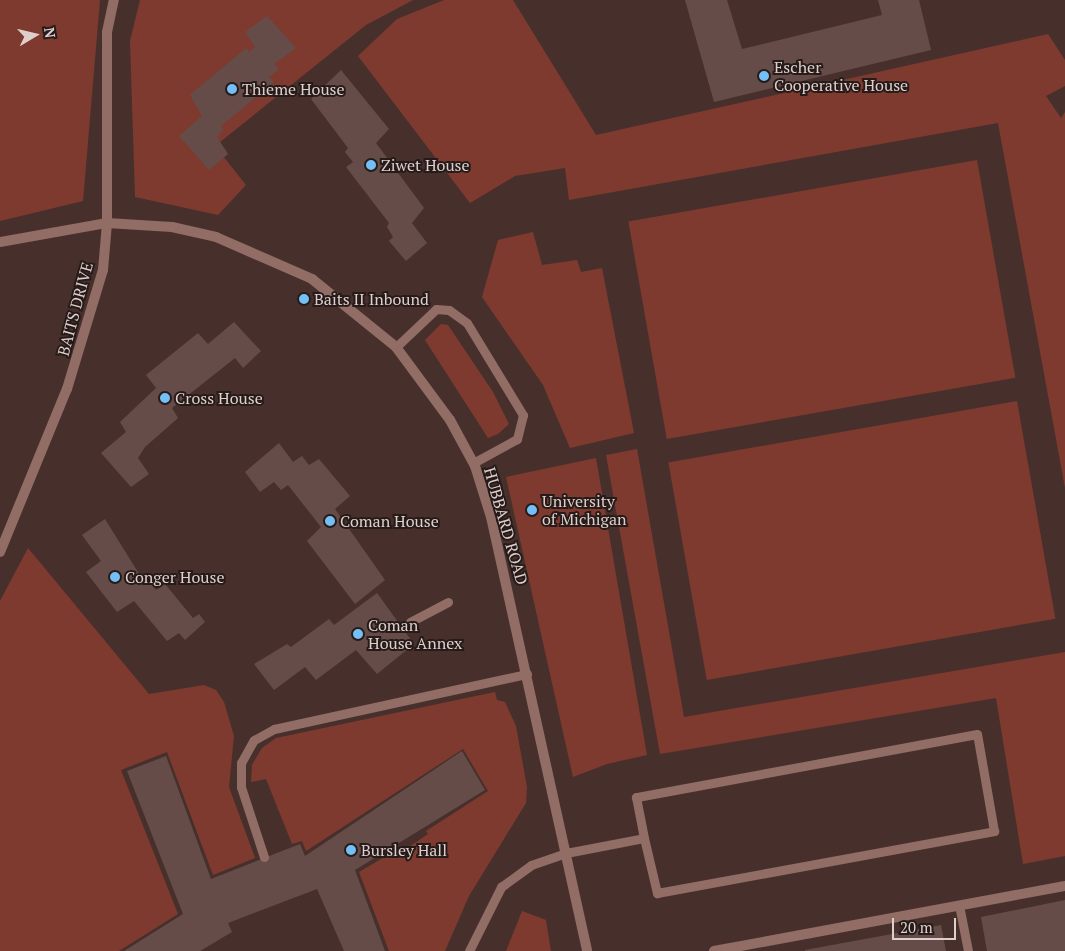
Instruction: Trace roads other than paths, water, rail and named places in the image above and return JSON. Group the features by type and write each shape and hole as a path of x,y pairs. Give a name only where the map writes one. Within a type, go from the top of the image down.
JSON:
{"street":[{"name":"BAITS DRIVE","path":"0,552 26,497 91,320 103,270 107,224 107,32 114,0"},
{"name":"HUBBARD ROAD","path":"0,242 107,224 172,227 216,237 257,253 312,279 396,347 450,420 473,464 491,517 588,949"},
{"path":"714,951 1065,886"}],"lane":[{"path":"396,347 436,309 449,310 467,323 523,415 517,439 473,464"},
{"path":"410,622 448,602"},
{"path":"264,857 241,787 242,763 254,740 274,730 527,674"},
{"path":"977,734 994,831 656,893 644,838 636,797 977,734"},
{"path":"469,951 501,887 531,865 566,853 644,838"},
{"path":"959,905 968,951"}],"place":[{"name":"Escher Cooperative House","path":"764,76"},
{"name":"Thieme House","path":"232,89"},
{"name":"Ziwet House","path":"371,165"},
{"name":"Baits II Inbound","path":"304,299"},
{"name":"Cross House","path":"165,398"},
{"name":"University of Michigan","path":"532,510"},
{"name":"Coman House","path":"330,521"},
{"name":"Conger House","path":"115,577"},
{"name":"Coman House Annex","path":"358,634"},
{"name":"Bursley Hall","path":"351,850"}]}
